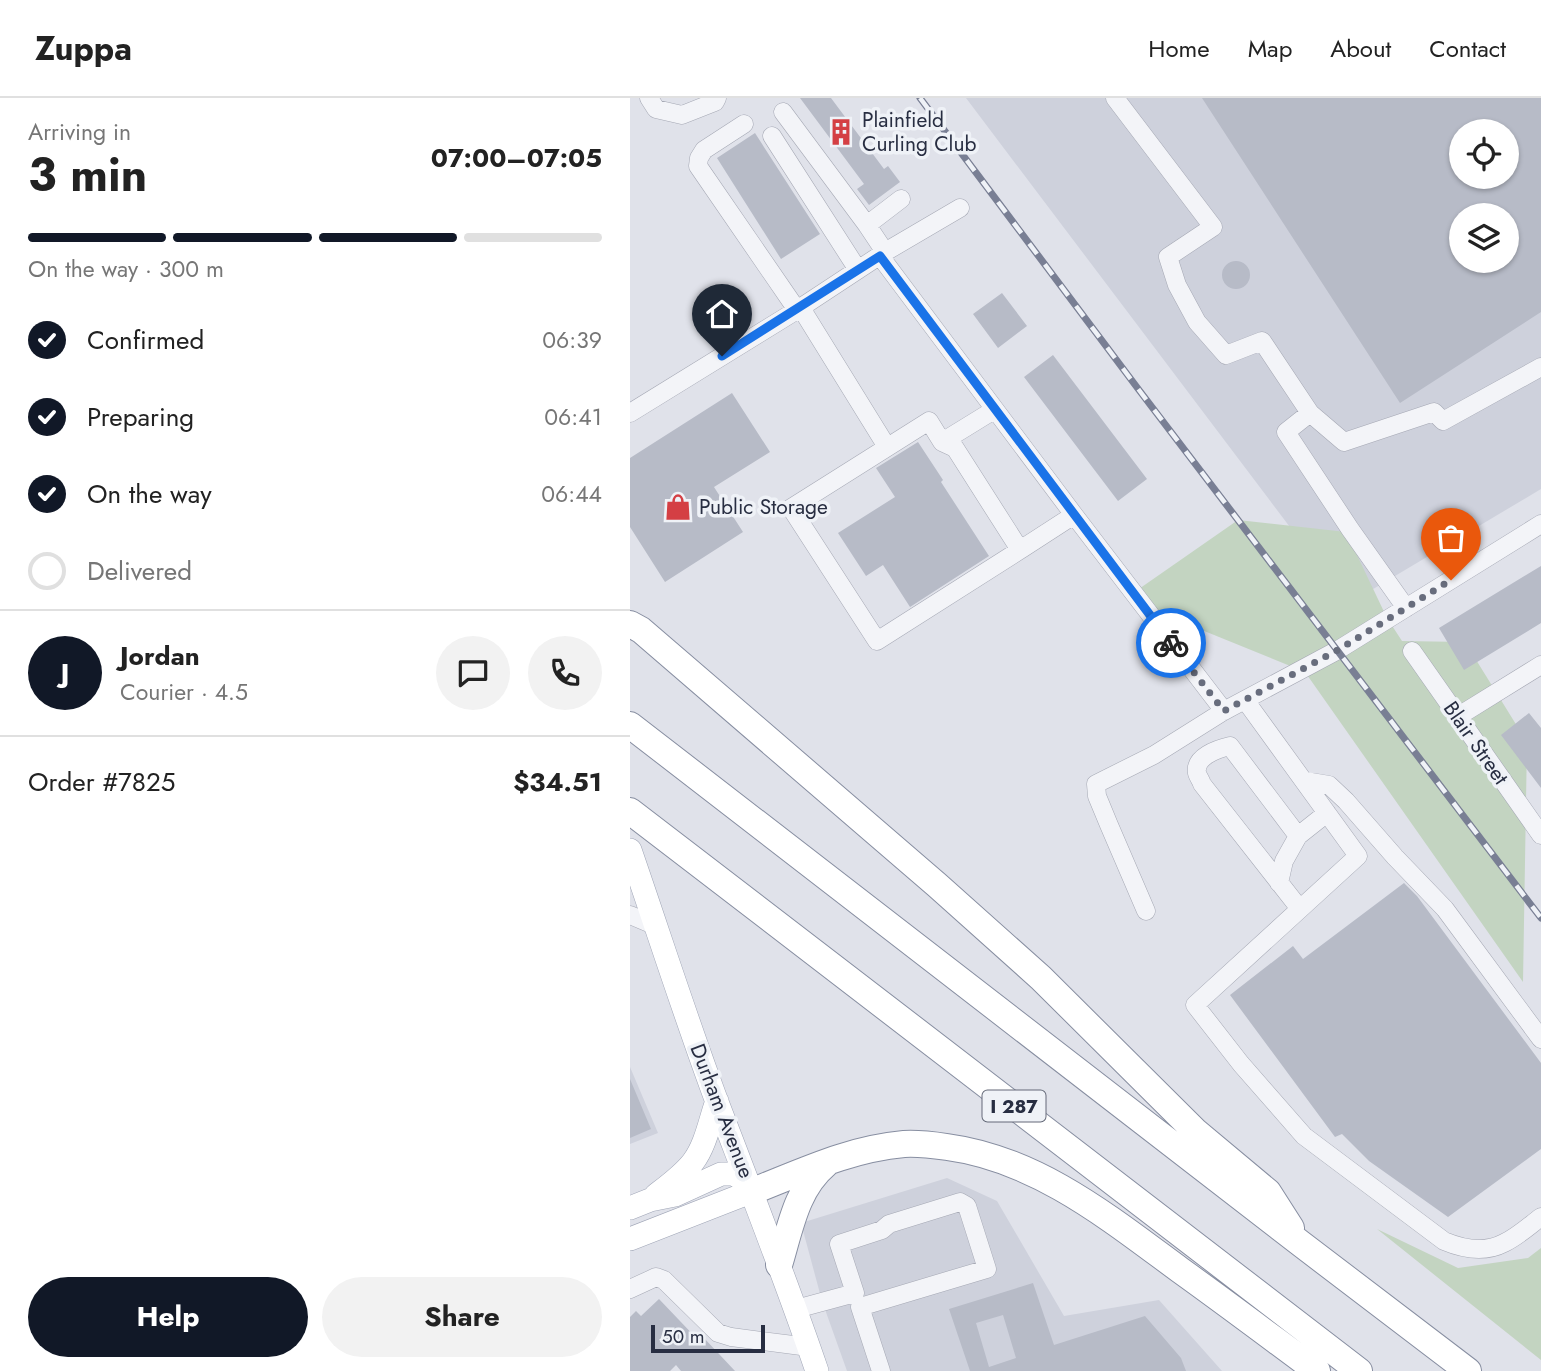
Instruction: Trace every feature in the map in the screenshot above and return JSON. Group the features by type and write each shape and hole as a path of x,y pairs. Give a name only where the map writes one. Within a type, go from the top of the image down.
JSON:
{"highway":[{"path":"630,624 642,630 721,698 1041,978 1195,1131 1268,1192 1300,1243"},
{"path":"630,725 1468,1371"},
{"name":"I 287","path":"630,811 1359,1371"},
{"path":"753,1191 831,1160 867,1149 932,1144 965,1149 1001,1159 1035,1173 1111,1219 1317,1371"},
{"path":"779,1265 796,1206 806,1186 831,1160"}],"main road":[{"name":"Durham Avenue","path":"632,863 817,1371"},
{"path":"640,1204 684,1173 695,1160 717,1101"},
{"path":"630,1239 753,1191 743,1179 733,1174 721,1174 675,1195 640,1204"}],"street":[{"path":"649,98 656,109 681,115 715,102 717,98"},
{"path":"1115,98 1213,228 1168,257 1177,285 1197,322 1226,355 1262,341 1310,412 1344,442 1434,412 1443,421 1541,367"},
{"path":"783,112 866,225 883,254 994,410 1224,711"},
{"path":"744,124 704,150 698,166 799,309 887,447"},
{"path":"772,136 858,270"},
{"path":"866,225 901,199"},
{"path":"630,413 960,208"},
{"path":"942,442 994,410"},
{"path":"1310,412 1286,432 1406,608"},
{"path":"1020,550 955,448 942,442 929,421 791,508 877,641 1020,550 1074,515"},
{"path":"1146,911 1108,825 1097,796 1096,784 1154,755 1224,711 1338,650 1541,524"},
{"name":"Blair Street","path":"1412,652 1541,835"},
{"path":"1457,717 1541,665"},
{"path":"1245,700 1358,856 1195,1005 1241,1064 1304,1136 1444,1241 1469,1249 1504,1244 1541,1217"},
{"path":"1298,836 1230,746 1220,748 1199,762 1196,771 1202,784 1300,909"},
{"path":"1305,781 1329,785 1445,909 1541,1039"},
{"path":"1279,883 1284,861 1298,836 1327,813"},
{"path":"630,915 656,926"},
{"path":"796,1309 857,1300 987,1269 967,1206 960,1202 889,1224 882,1230 839,1244 857,1300 881,1371"},
{"path":"630,1289 656,1277 664,1280 718,1333 743,1339 809,1347"}],"shaded area":[{"path":"966,98 1541,98 1541,489 1348,604"},
{"path":"630,1067 658,1133 630,1144"},
{"path":"947,1178 997,1201 1064,1316 1159,1300 1222,1371 847,1371 822,1301 801,1223"}],"green space":[{"path":"1238,520 1346,532 1387,618 1402,641 1465,642 1527,742 1523,982 1305,672 1150,609 1136,591"},
{"path":"1377,1229 1458,1268 1528,1258 1541,1248 1541,1360"}],"building":[{"name":"Plainfield Curling Club","path":"800,98 831,98 884,169 888,166 900,182 869,205 857,189 864,184"},
{"path":"1202,98 1541,98 1541,312 1400,403"},
{"path":"755,133 820,234 781,259 717,158"},
{"path":"1236,261 1246,265 1250,275 1246,285 1236,289 1226,285 1222,275 1226,265"},
{"path":"1002,293 1027,326 998,348 973,314"},
{"path":"1053,355 1147,479 1118,501 1024,377"},
{"name":"Public Storage","path":"732,393 770,452 714,487 743,532 665,582 630,527 630,458"},
{"path":"918,442 989,556 910,607 883,565 866,576 838,533 895,497 876,468"},
{"path":"1541,566 1541,623 1464,670 1439,628"},
{"path":"1529,713 1541,728 1541,788 1501,735"},
{"path":"1404,883 1417,896 1541,1063 1541,1149 1448,1217 1369,1161 1342,1134 1335,1137 1230,995 1293,946 1303,959"},
{"path":"630,1079 651,1129 630,1138"},
{"path":"1033,1283 1054,1345 1145,1316 1181,1358 1186,1371 970,1371 949,1309","holes":["1003,1315 1016,1358 989,1367 976,1323"]},
{"path":"659,1299 700,1342 704,1338 735,1371 681,1371 676,1365 670,1371 630,1371 630,1317 636,1311 641,1316"}],"railway":[{"path":"920,98 1541,918"}],"way so far":[{"path":"1171,643 1224,711 1338,650 1451,580"}],"place":[{"name":"Plainfield Curling Club","path":"841,132"},
{"name":"Public Storage","path":"678,507"}],"route":[{"path":"722,356 880,256 1171,643"}]}
